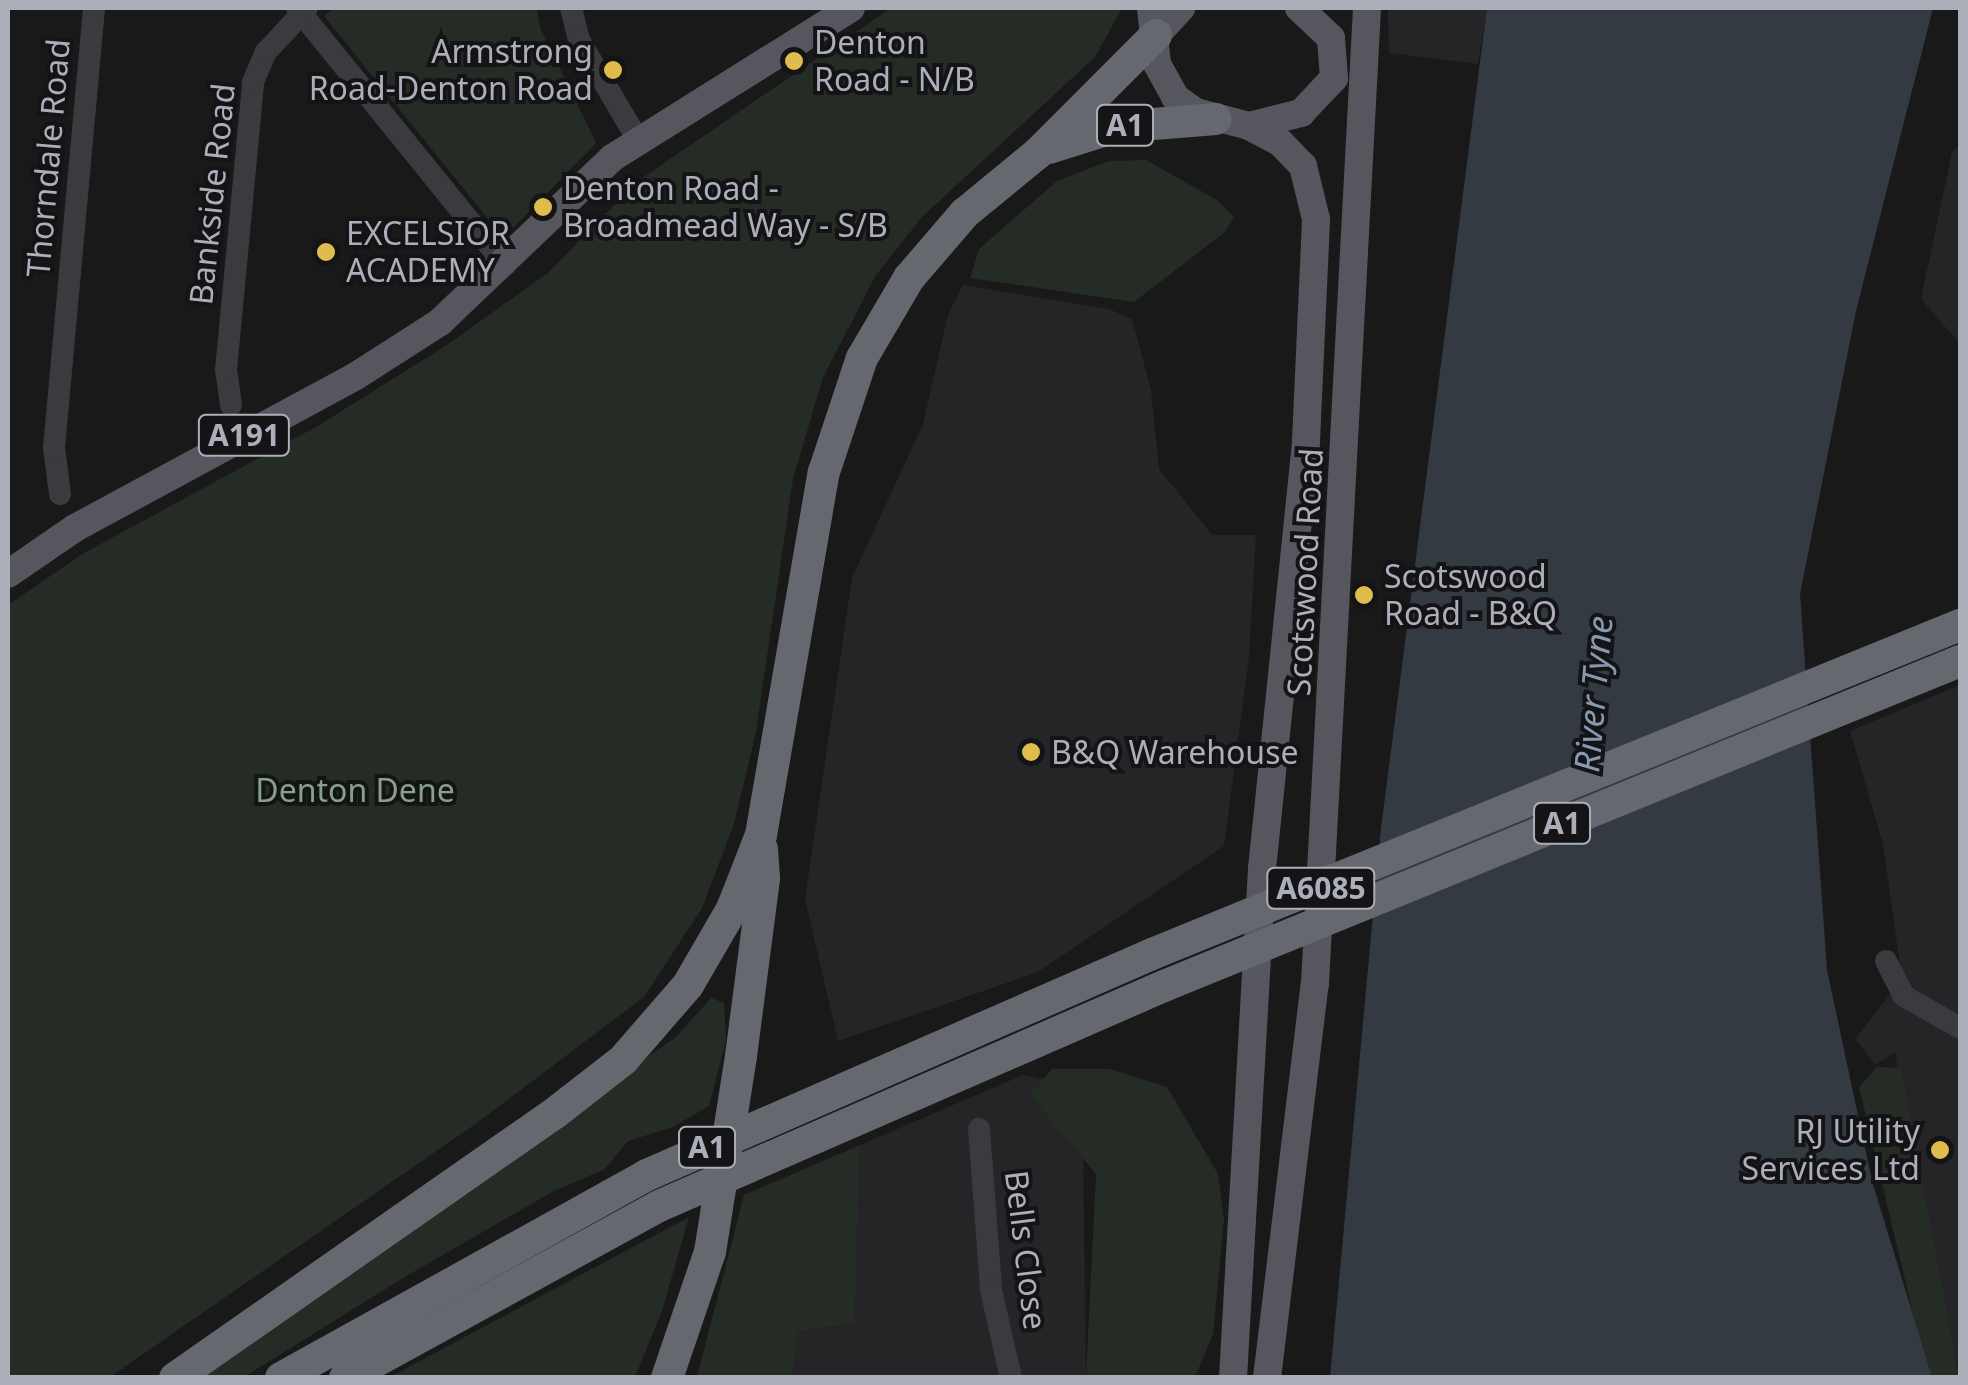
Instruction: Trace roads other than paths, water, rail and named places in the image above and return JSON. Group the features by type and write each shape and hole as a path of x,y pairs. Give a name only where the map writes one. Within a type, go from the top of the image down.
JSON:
{"highway":[{"name":"A1","path":"174,1378 623,1060 688,985 732,910 760,835 824,472 862,358 936,245 1038,153 1153,21"},
{"name":"A1","path":"1038,153 1116,127 1216,120"},
{"name":"A1","path":"281,1378 647,1175 1152,954 1960,625"},
{"name":"A1","path":"345,1378 659,1206 1164,986 1960,661"},
{"name":"A1","path":"667,1378 710,1252 764,878 760,835"}],"main road":[{"name":"A191","path":"8,574 75,528 356,376 440,322 505,265 593,174 638,140 851,8"},
{"path":"1181,8 1153,21 1157,64 1170,91 1216,120 1249,126 1292,116 1317,102 1334,78 1335,8"},
{"path":"1300,8 1333,46 1362,109"},
{"name":"Scotswood Road","path":"1268,1378 1315,984 1367,8"},
{"name":"Scotswood Road","path":"1234,1378 1262,870 1306,441 1316,219 1303,166 1281,143 1249,126"}],"street":[{"name":"Thorndale Road","path":"60,494 54,448 94,8"},
{"path":"571,8 579,40 638,140"},
{"path":"302,9 505,265"},
{"name":"Bankside Road","path":"232,405 226,370 253,82 266,52 302,9"},
{"path":"1886,960 1892,980 1920,1010 1960,1028"},
{"name":"Bells Close","path":"979,1130 991,1290 1011,1378"}],"water":[{"name":"River Tyne","path":"1487,8 1933,8 1856,311 1800,594 1827,970 1872,1181 1932,1377 1330,1378 1381,828"}],"place":[{"name":"Denton Road - N/B","path":"794,61"},
{"name":"Armstrong Road-Denton Road","path":"613,70"},
{"name":"Denton Road - Broadmead Way - S/B","path":"543,207"},
{"name":"EXCELSIOR ACADEMY","path":"326,252"},
{"name":"Scotswood Road - B&Q","path":"1364,595"},
{"name":"B&Q Warehouse","path":"1031,752"},
{"name":"RJ Utility Services Ltd","path":"1940,1150"}],"park label":[{"name":"Denton Dene","path":"355,790"}]}
